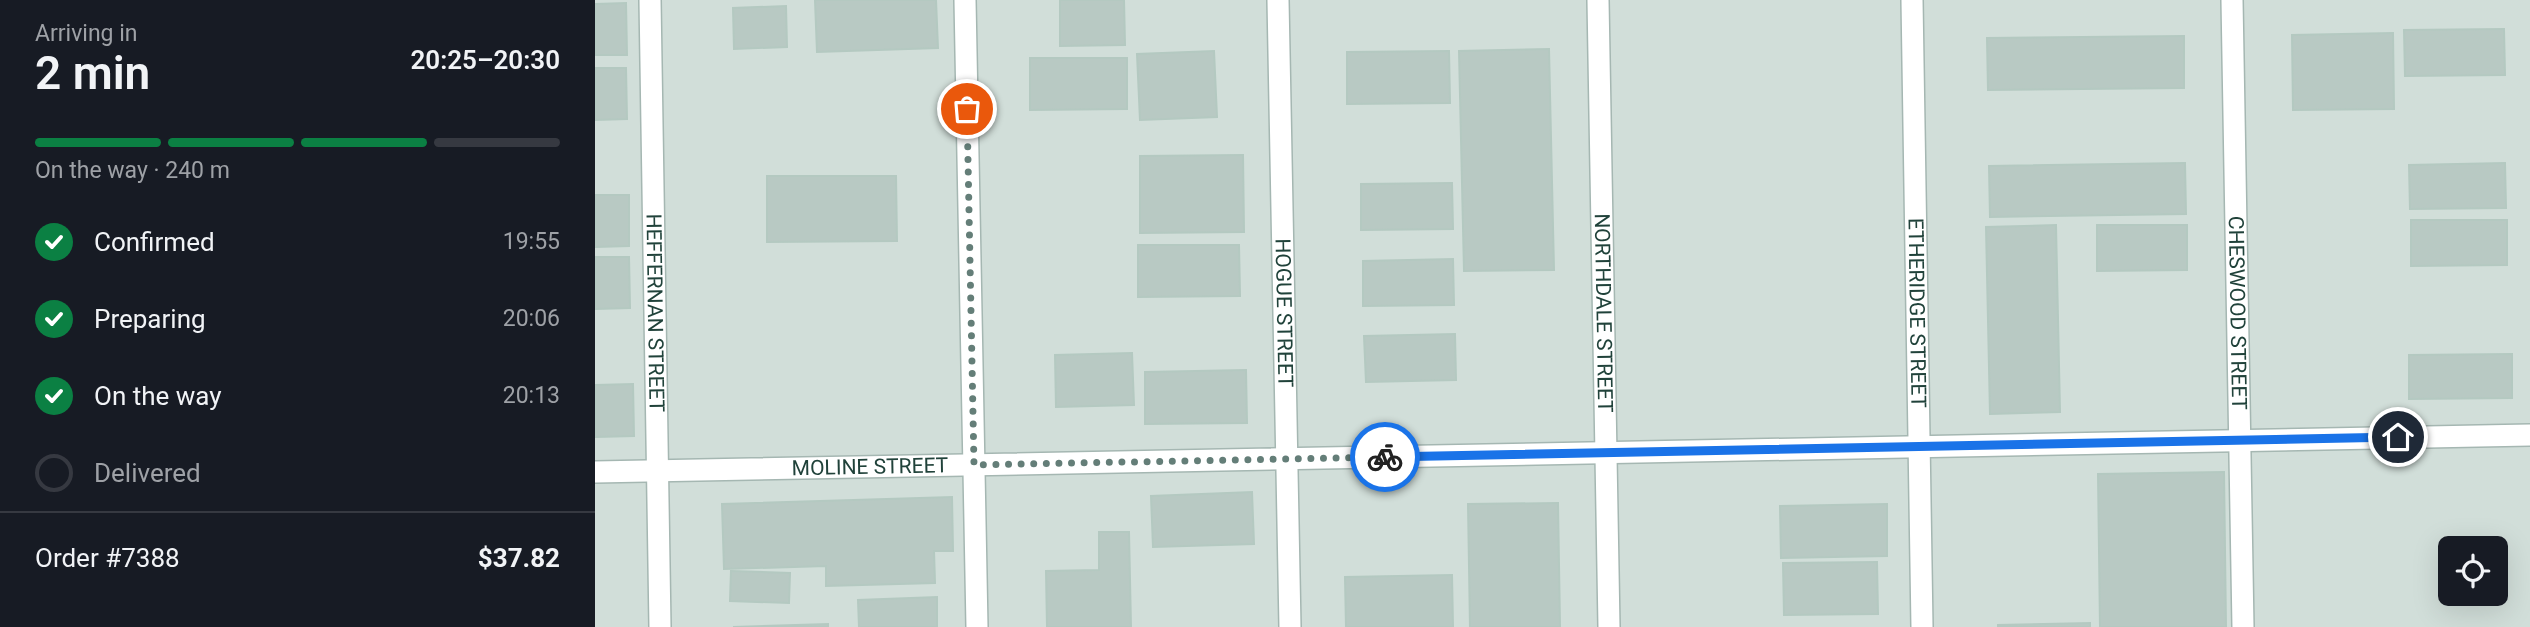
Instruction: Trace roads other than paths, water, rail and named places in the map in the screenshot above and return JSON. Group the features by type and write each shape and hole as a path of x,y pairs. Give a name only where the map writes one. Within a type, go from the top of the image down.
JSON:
{"street":[{"name":"HEFFERNAN STREET","path":"650,0 660,627"},
{"path":"965,0 978,627"},
{"name":"HOGUE STREET","path":"1278,0 1290,627"},
{"name":"NORTHDALE STREET","path":"1598,0 1609,627"},
{"name":"ETHERIDGE STREET","path":"1913,0 1922,627"},
{"name":"CHESWOOD STREET","path":"2232,0 2243,627"},
{"name":"MOLINE STREET","path":"595,472 2530,435"}]}
